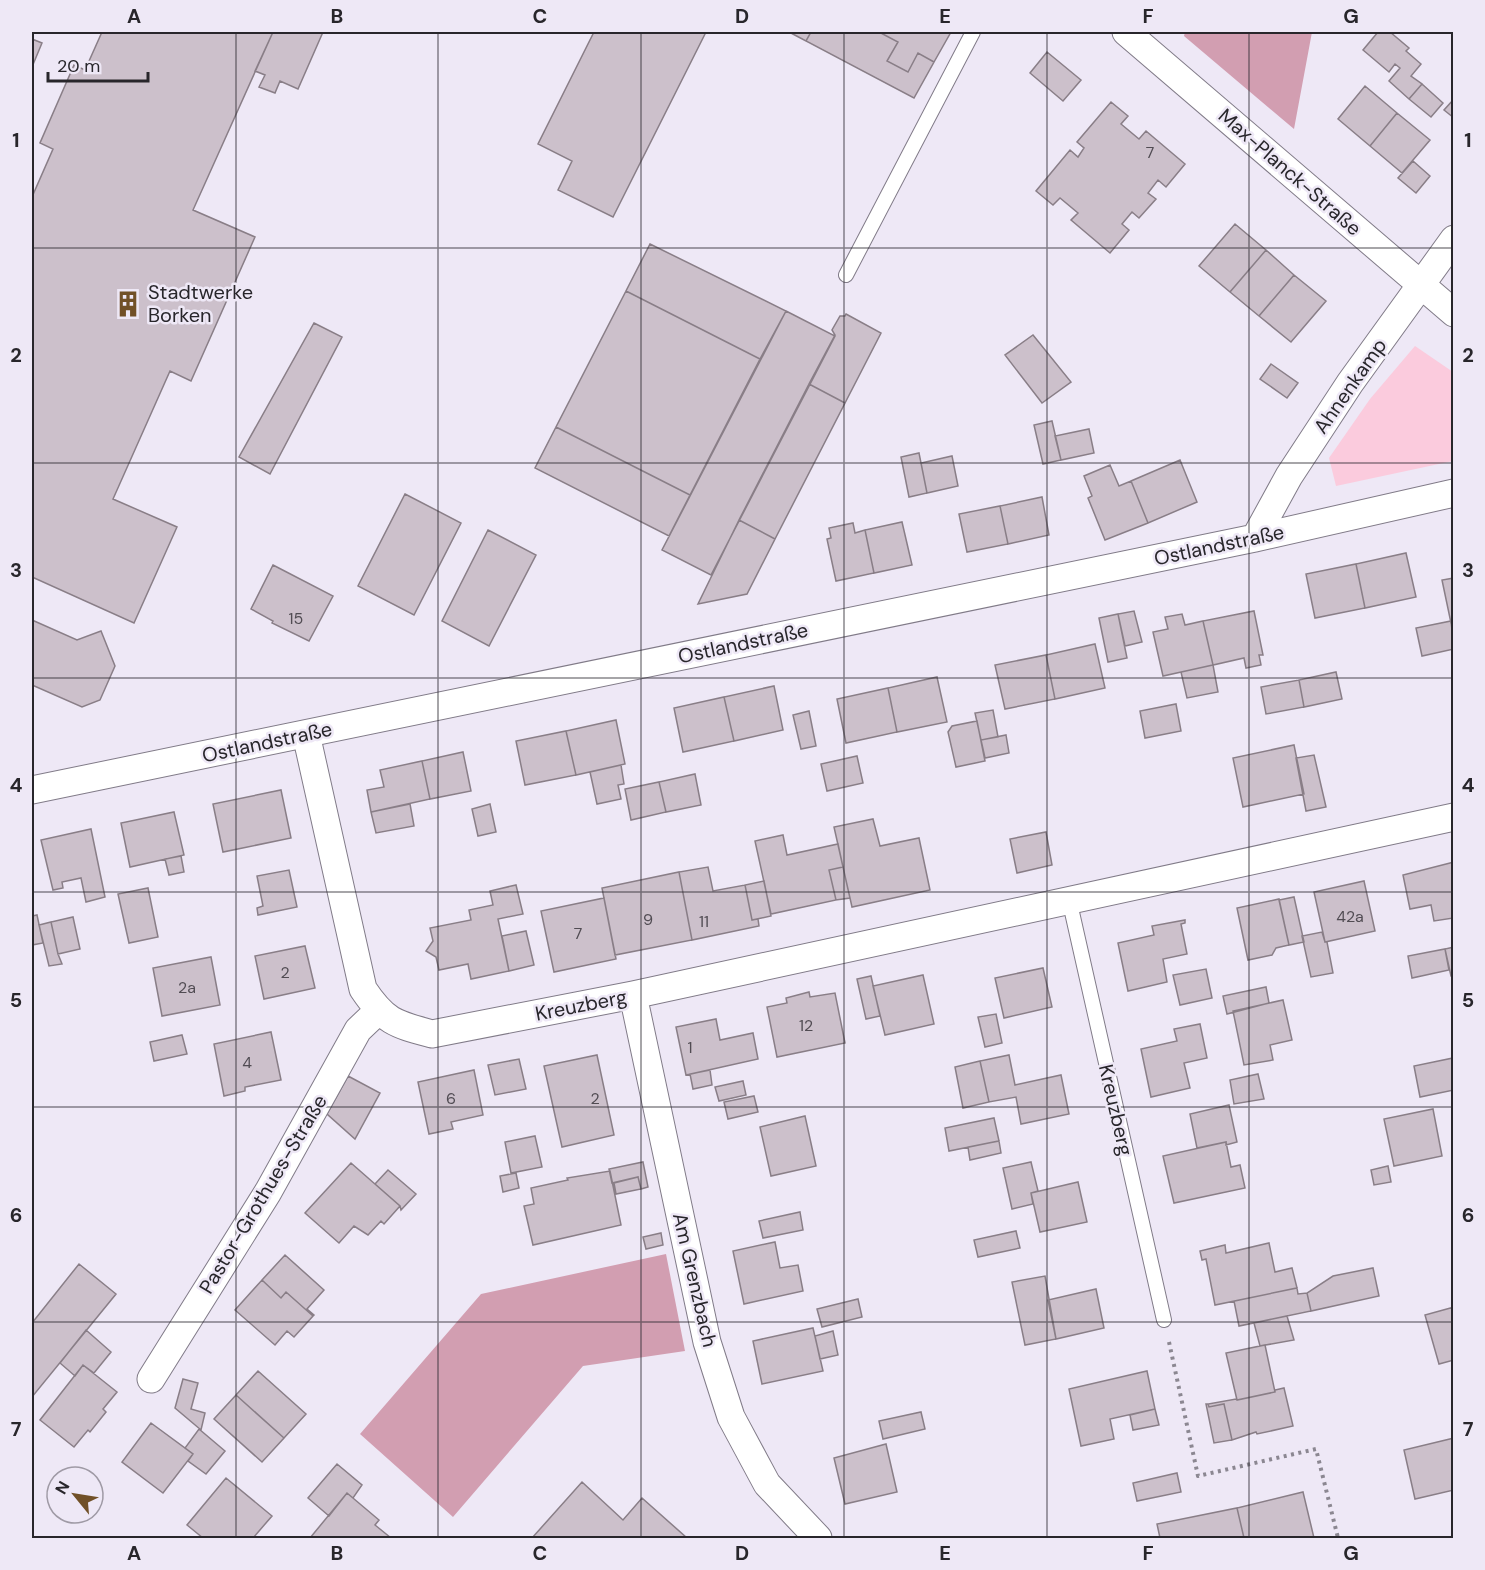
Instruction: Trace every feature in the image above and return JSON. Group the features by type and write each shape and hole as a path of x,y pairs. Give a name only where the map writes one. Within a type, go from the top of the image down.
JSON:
{"street":[{"name":"Max-Planck-Straße","path":"1126,32 1454,313"},
{"name":"Ahnenkamp","path":"1256,538 1289,476 1350,384 1454,239"},
{"name":"Ostlandstraße","path":"32,790 1256,538 1454,494"},
{"name":"Kreuzberg","path":"306,734 363,989 378,1011 401,1026 432,1034 633,995 1454,817"},
{"name":"Am Grenzbach","path":"633,995 707,1342 731,1417 767,1484 818,1539"},
{"name":"Pastor-Grothues-Straße","path":"151,1379 268,1192 358,1030 378,1011"}],"lane":[{"path":"846,275 973,32"},
{"name":"Kreuzberg","path":"1069,900 1164,1320"}],"path":[{"path":"1164,1320 1198,1476 1316,1449 1338,1539"}],"shaded area":[{"path":"1185,32 1312,32 1294,129 1184,36"},
{"path":"1415,346 1453,372 1453,461 1336,486 1329,458 1370,399"},
{"path":"666,1254 685,1351 583,1366 453,1517 360,1434 481,1294"}],"building":[{"name":"Stadtwerke Borken","path":"102,32 273,32 193,210 255,237 191,381 170,371 113,499 177,527 134,623 32,577 32,197 53,149 40,143 74,65 85,70"},
{"path":"273,32 323,32 298,89 280,81 275,93 259,87 265,75 255,71"},
{"path":"594,32 706,32 613,217 558,190 572,161 538,144"},
{"path":"789,32 811,32 806,41"},
{"path":"811,32 879,32 898,42 887,61 908,72 918,53 934,62 914,98 806,41"},
{"path":"879,32 951,32 934,62 918,53 908,72 887,61 898,42"},
{"path":"1378,32 1390,32 1409,48 1406,51 1421,64 1411,76 1422,84 1409,99 1389,81 1400,68 1395,64 1389,72 1363,50"},
{"path":"32,39 42,43 32,67"},
{"path":"1047,52 1081,80 1063,101 1030,73"},
{"path":"1422,84 1443,103 1431,117 1409,99"},
{"path":"1365,86 1397,113 1370,146 1338,119"},
{"path":"1454,99 1454,118 1444,110"},
{"path":"1111,102 1128,116 1121,124 1139,139 1146,131 1185,164 1166,187 1158,180 1148,193 1156,199 1139,218 1132,212 1122,224 1129,230 1110,253 1071,220 1078,213 1060,198 1053,205 1036,191 1070,150 1078,157 1084,148 1077,142"},
{"path":"1397,113 1430,140 1402,173 1370,146"},
{"path":"1413,161 1430,176 1416,193 1398,178"},
{"path":"1235,224 1266,250 1230,292 1199,266"},
{"path":"650,244 786,311 760,359 626,291"},
{"path":"1266,250 1294,275 1259,316 1230,292"},
{"path":"1294,275 1326,301 1291,342 1259,316"},
{"path":"626,291 760,359 690,495 556,427"},
{"path":"786,311 835,336 711,575 662,550"},
{"path":"846,314 881,333 845,403 809,384 835,335 832,330 840,316"},
{"path":"314,323 342,337 270,474 239,457"},
{"path":"1033,335 1071,382 1042,403 1005,355"},
{"path":"1271,364 1298,383 1287,398 1260,379"},
{"path":"809,384 845,403 775,539 739,520"},
{"path":"1052,421 1061,460 1043,464 1034,425"},
{"path":"556,427 690,495 669,536 535,468"},
{"path":"1089,429 1094,453 1061,460 1055,436"},
{"path":"919,453 927,493 909,497 901,457"},
{"path":"952,456 958,486 927,493 921,463"},
{"path":"1180,460 1197,502 1148,523 1131,481"},
{"path":"1110,465 1119,486 1131,481 1148,523 1105,540 1088,498 1092,496 1084,476"},
{"path":"405,494 461,523 414,615 358,586"},
{"path":"1042,497 1049,535 1008,544 1000,506"},
{"path":"1000,506 1008,544 967,552 959,514"},
{"path":"739,520 775,539 747,594 698,604"},
{"path":"902,522 912,565 874,573 865,530"},
{"path":"853,523 855,533 865,530 874,573 836,581 827,539 831,538 829,528"},
{"path":"488,530 536,555 489,646 442,621"},
{"path":"1406,553 1416,597 1365,608 1356,564"},
{"path":"1356,564 1365,608 1315,618 1306,574"},
{"path":"273,565 333,596 309,641 272,623 273,621 251,609"},
{"path":"1454,578 1454,623 1451,623 1442,580"},
{"path":"1134,611 1142,642 1125,646 1118,614"},
{"path":"1254,611 1263,655 1259,655 1261,665 1246,668 1244,658 1213,665 1203,621"},
{"path":"1118,614 1127,658 1108,662 1099,618"},
{"path":"1182,614 1185,625 1203,621 1213,665 1163,676 1153,632 1168,629 1165,617"},
{"path":"32,620 77,640 101,631 115,666 100,700 82,707 32,685"},
{"path":"1451,621 1454,649 1422,656 1416,628"},
{"path":"1095,644 1105,688 1055,699 1046,655"},
{"path":"1046,655 1055,699 1005,709 995,665"},
{"path":"1213,665 1218,692 1187,698 1181,672"},
{"path":"1336,672 1342,699 1304,707 1299,680"},
{"path":"937,677 947,722 897,732 888,688"},
{"path":"1299,680 1304,707 1266,714 1261,687"},
{"path":"774,686 783,730 734,741 724,697"},
{"path":"888,688 897,732 846,743 837,699"},
{"path":"724,697 734,741 683,752 674,708"},
{"path":"1176,704 1181,731 1145,738 1140,711"},
{"path":"993,710 998,737 981,740 975,713"},
{"path":"809,711 816,746 801,749 793,715"},
{"path":"616,720 625,764 576,775 566,731"},
{"path":"977,721 985,761 956,767 948,732 952,726"},
{"path":"566,731 576,775 525,785 516,741"},
{"path":"1006,735 1009,753 985,758 981,740"},
{"path":"1294,745 1304,794 1243,807 1233,758"},
{"path":"463,752 471,791 430,799 422,761"},
{"path":"1314,755 1326,807 1306,811 1296,758"},
{"path":"857,756 863,783 827,791 821,764"},
{"path":"422,761 430,799 371,812 367,790 384,787 380,770"},
{"path":"621,765 624,784 618,785 621,799 597,804 590,772"},
{"path":"695,774 701,805 666,812 659,782"},
{"path":"659,782 666,812 631,820 625,789"},
{"path":"281,790 291,838 223,852 213,804"},
{"path":"410,804 414,826 376,833 371,812"},
{"path":"490,804 496,832 478,836 472,809"},
{"path":"174,812 184,855 130,867 121,823"},
{"path":"873,819 880,846 919,838 930,890 852,907 834,827"},
{"path":"91,829 105,897 86,902 81,878 62,882 63,888 53,890 41,840"},
{"path":"1046,832 1052,865 1017,873 1010,839"},
{"path":"783,835 787,855 838,844 843,867 829,870 836,900 771,914 755,841"},
{"path":"181,856 184,872 169,875 165,859"},
{"path":"1454,862 1454,922 1453,918 1434,921 1431,905 1410,909 1403,875"},
{"path":"708,867 713,891 745,885 752,920 758,919 759,926 692,940 679,872"},
{"path":"843,867 850,898 836,900 829,870"},
{"path":"289,870 297,907 258,915 257,908 263,906 257,876"},
{"path":"679,872 692,940 615,955 602,888"},
{"path":"764,881 771,916 752,920 745,885"},
{"path":"1364,881 1375,931 1325,942 1314,892"},
{"path":"516,885 523,914 498,919 509,971 471,979 468,964 439,970 436,957 426,951 433,941 430,928 471,920 469,910 493,905 490,891"},
{"path":"148,888 158,937 129,943 118,894"},
{"path":"1294,897 1304,942 1289,945 1279,900"},
{"path":"604,898 616,959 554,972 541,911"},
{"path":"1279,899 1289,945 1276,948 1272,955 1248,960 1237,908"},
{"path":"37,915 43,943 32,945 32,916"},
{"path":"73,917 80,949 58,954 51,922"},
{"path":"1185,920 1185,923 1181,924 1187,954 1163,959 1167,982 1128,991 1118,943 1154,935 1152,926"},
{"path":"51,922 62,964 49,966 39,925"},
{"path":"526,931 534,965 509,971 502,936"},
{"path":"1322,932 1327,942 1333,973 1311,977 1302,936"},
{"path":"305,946 315,988 264,999 255,956"},
{"path":"1454,947 1454,976 1451,976 1445,949"},
{"path":"1445,949 1449,970 1412,978 1408,956"},
{"path":"211,957 220,1005 162,1016 153,968"},
{"path":"1043,968 1052,1007 1004,1018 995,978"},
{"path":"1206,969 1212,998 1180,1005 1173,975"},
{"path":"923,975 934,1024 885,1035 873,986"},
{"path":"871,976 880,1016 866,1019 857,979"},
{"path":"1266,987 1269,1003 1227,1014 1223,996"},
{"path":"809,992 810,997 835,993 845,1043 777,1057 767,1007 787,1003 786,998"},
{"path":"1283,1000 1292,1040 1270,1045 1273,1060 1244,1065 1233,1011"},
{"path":"996,1014 1002,1043 985,1047 978,1017"},
{"path":"716,1019 720,1040 753,1033 758,1059 686,1075 676,1027"},
{"path":"1200,1024 1207,1058 1184,1063 1190,1088 1151,1097 1141,1049 1177,1041 1174,1029"},
{"path":"271,1032 281,1080 245,1087 245,1091 224,1096 214,1044"},
{"path":"182,1035 187,1054 154,1061 150,1042"},
{"path":"597,1055 614,1135 562,1147 544,1066"},
{"path":"1009,1055 1015,1085 1061,1075 1069,1114 1021,1124 1016,1097 989,1102 980,1061"},
{"path":"1453,1058 1454,1090 1420,1097 1414,1066"},
{"path":"519,1059 526,1089 495,1095 488,1065"},
{"path":"980,1061 989,1102 963,1108 955,1067"},
{"path":"474,1070 483,1115 451,1122 453,1129 429,1134 418,1082"},
{"path":"710,1070 712,1085 693,1089 690,1074"},
{"path":"1258,1074 1264,1099 1234,1104 1230,1080"},
{"path":"348,1076 380,1093 355,1139 327,1114"},
{"path":"743,1081 746,1095 719,1101 715,1087"},
{"path":"754,1096 758,1112 728,1119 724,1102"},
{"path":"1229,1105 1237,1142 1197,1148 1190,1114"},
{"path":"1433,1109 1442,1156 1394,1166 1384,1119"},
{"path":"805,1116 816,1166 771,1176 760,1127"},
{"path":"994,1118 999,1141 949,1151 945,1128"},
{"path":"535,1136 542,1167 511,1173 505,1142"},
{"path":"999,1141 1001,1153 970,1160 968,1147"},
{"path":"1226,1142 1231,1167 1240,1165 1245,1188 1174,1203 1163,1156"},
{"path":"643,1162 648,1187 641,1189 638,1177 612,1183 609,1169"},
{"path":"1031,1162 1038,1191 1031,1193 1033,1204 1012,1209 1003,1168"},
{"path":"351,1163 400,1206 384,1224 381,1221 368,1235 354,1226 339,1243 305,1213"},
{"path":"1388,1166 1391,1182 1374,1185 1371,1170"},
{"path":"388,1170 416,1194 401,1210 400,1206 375,1184"},
{"path":"610,1171 621,1225 533,1245 524,1206 534,1204 531,1188 568,1180 567,1178"},
{"path":"516,1173 519,1188 503,1192 500,1176"},
{"path":"638,1177 641,1189 616,1194 614,1183"},
{"path":"1078,1182 1087,1222 1040,1232 1031,1193"},
{"path":"800,1212 803,1230 763,1238 759,1221"},
{"path":"1016,1231 1020,1248 978,1257 974,1240"},
{"path":"661,1233 663,1245 646,1249 643,1237"},
{"path":"775,1242 780,1268 798,1265 803,1291 744,1304 733,1251"},
{"path":"1269,1243 1275,1272 1292,1268 1297,1288 1215,1305 1206,1259 1202,1260 1200,1251 1225,1245 1226,1253"},
{"path":"285,1255 324,1290 307,1309 313,1316 286,1292 281,1298 262,1280"},
{"path":"79,1264 116,1294 32,1397 32,1323"},
{"path":"1373,1268 1379,1296 1311,1311 1307,1293 1333,1276"},
{"path":"1045,1276 1056,1339 1025,1345 1012,1282"},
{"path":"262,1280 281,1298 286,1292 313,1316 294,1337 287,1331 275,1345 235,1310"},
{"path":"1297,1288 1298,1294 1307,1293 1311,1311 1239,1326 1234,1301"},
{"path":"1096,1289 1104,1328 1056,1339 1048,1300"},
{"path":"858,1299 862,1317 822,1327 817,1309"},
{"path":"1454,1307 1454,1360 1439,1364 1425,1315"},
{"path":"1287,1316 1294,1340 1260,1346 1254,1323"},
{"path":"813,1328 823,1371 762,1384 753,1341"},
{"path":"86,1330 111,1352 94,1373 83,1365 75,1376 60,1363"},
{"path":"833,1331 838,1355 820,1359 815,1336"},
{"path":"1265,1345 1275,1392 1237,1400 1226,1353"},
{"path":"83,1365 117,1392 103,1409 106,1412 74,1447 40,1420"},
{"path":"258,1371 306,1414 284,1438 236,1395"},
{"path":"1147,1371 1155,1409 1110,1419 1114,1439 1081,1446 1069,1389"},
{"path":"183,1379 198,1383 191,1409 205,1413 201,1430 175,1408"},
{"path":"1284,1388 1293,1426 1257,1434 1256,1432 1232,1440 1224,1404 1209,1407 1208,1404 1275,1392 1275,1390"},
{"path":"236,1395 284,1438 262,1462 214,1419"},
{"path":"1206,1404 1209,1407 1224,1404 1232,1440 1214,1443"},
{"path":"1155,1409 1159,1425 1133,1430 1130,1415"},
{"path":"921,1412 925,1429 883,1439 879,1421"},
{"path":"151,1423 193,1454 163,1493 122,1462"},
{"path":"199,1429 225,1451 206,1474 188,1461 193,1454 185,1448"},
{"path":"1454,1438 1454,1490 1415,1499 1404,1450"},
{"path":"886,1444 897,1492 845,1504 834,1458"},
{"path":"337,1464 362,1485 353,1498 347,1493 329,1516 308,1498"},
{"path":"1177,1473 1181,1492 1137,1501 1133,1483"},
{"path":"226,1478 272,1516 253,1538 203,1538 187,1525"},
{"path":"582,1482 623,1520 642,1498 687,1538 532,1538"},
{"path":"1303,1492 1314,1538 1244,1538 1237,1508"},
{"path":"347,1493 379,1520 375,1525 391,1538 310,1538"},
{"path":"1237,1508 1244,1538 1160,1538 1157,1524"}],"place":[{"name":"Stadtwerke Borken","path":"128,304"}]}
